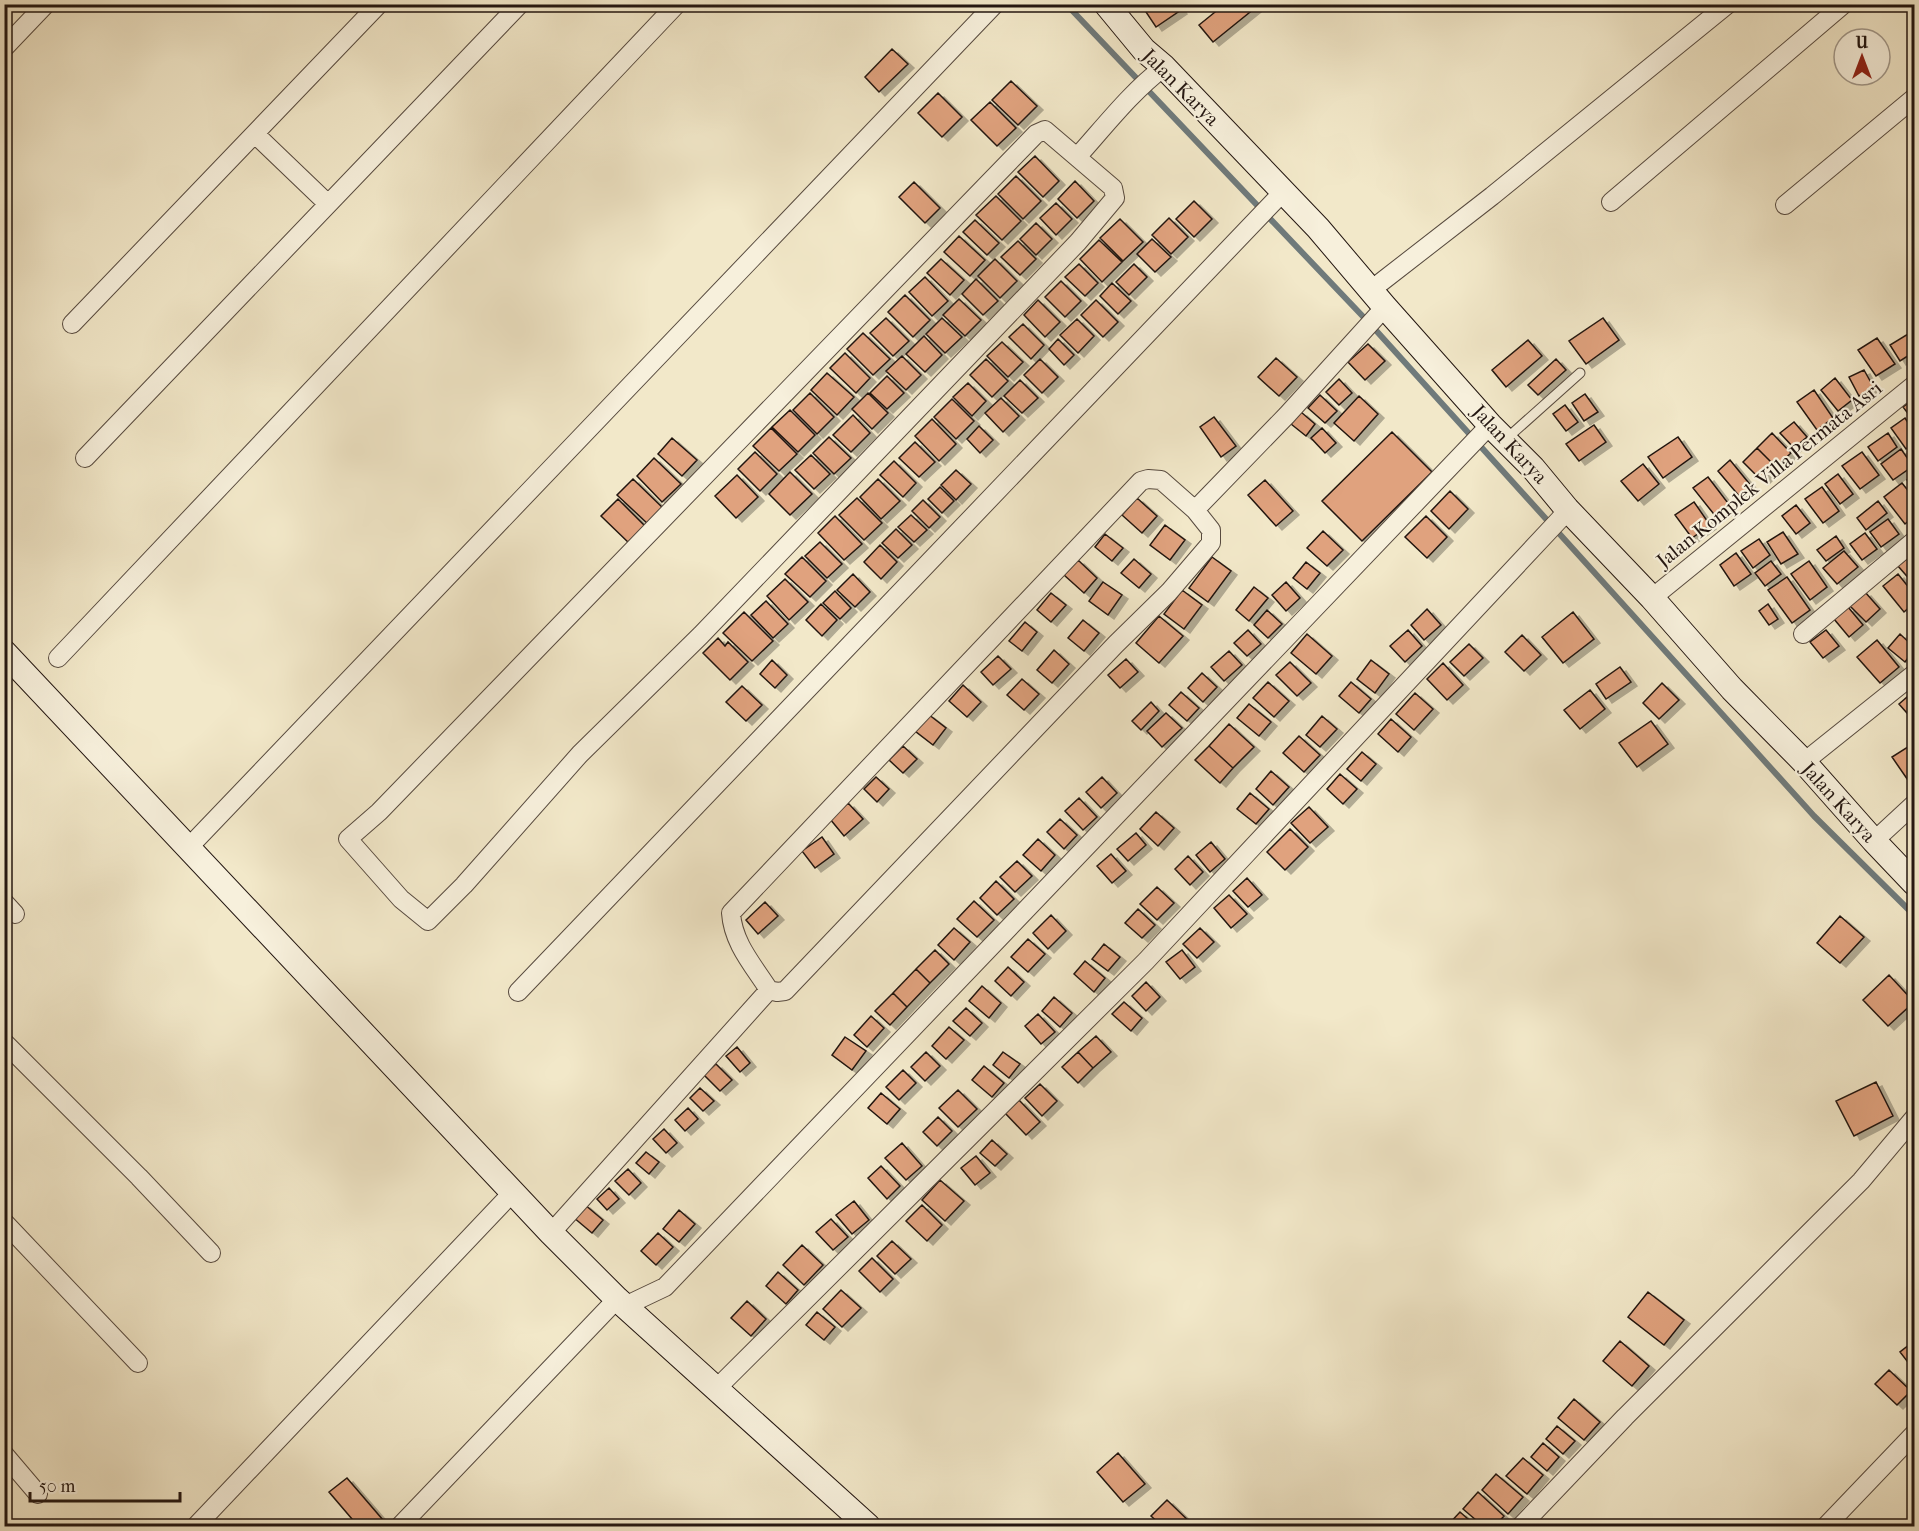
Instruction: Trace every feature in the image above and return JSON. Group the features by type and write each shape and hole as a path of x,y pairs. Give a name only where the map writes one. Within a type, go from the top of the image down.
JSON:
{"street":[{"path":"4,48 46,4"},
{"path":"72,324 379,4"},
{"path":"85,458 520,4"},
{"path":"58,658 677,4"},
{"path":"189,847 994,4"},
{"name":"Jalan Karya","path":"1106,4 1159,72 1318,228 1378,304 1493,432 1533,468 1564,514 1652,598 1732,689 1804,762 1914,883"},
{"path":"1195,510 1287,415 1364,329 1378,304 1492,196 1728,4"},
{"path":"1611,202 1844,4"},
{"path":"1078,156 1126,103 1159,72"},
{"path":"1785,205 1914,98"},
{"path":"1045,130 1078,156 1113,188 1115,198 1078,242 701,635 580,754 464,885 428,921 401,899 348,839 379,812 1036,134 1045,130"},
{"path":"255,134 328,204"},
{"path":"518,992 1283,192"},
{"name":"Jalan Komplek Villa Permata Asri","path":"1652,598 1914,385"},
{"path":"400,1527 621,1302 665,1287 1468,446 1493,432"},
{"path":"1161,480 1195,510 1211,530 1211,543 1169,592 1108,652 785,991 769,990 738,943 732,926 731,913 1141,481 1161,480"},
{"path":"716,1389 1146,961 1564,514"},
{"path":"1803,634 1914,542"},
{"path":"4,652 551,1233 621,1302 868,1527"},
{"path":"1804,762 1914,674"},
{"path":"1874,841 1914,804"},
{"path":"551,1233 769,990"},
{"path":"4,1042 139,1177 211,1253"},
{"path":"1521,1527 1625,1417 1861,1181 1914,1118"},
{"path":"196,1527 513,1192"},
{"path":"4,1221 138,1363"},
{"path":"1827,1527 1914,1434"},
{"path":"4,1454 38,1494"}],"lane":[{"path":"1493,432 1580,373"}],"building":[{"path":"1151,4 1177,4 1181,10 1156,27 1144,9"},
{"path":"1225,4 1260,4 1213,42 1199,25"},
{"path":"892,49 908,64 879,92 865,77"},
{"path":"1011,81 1037,106 1018,125 992,100"},
{"path":"938,93 962,117 942,137 918,113"},
{"path":"990,102 1016,128 997,146 971,120"},
{"path":"1035,156 1059,181 1043,197 1018,172"},
{"path":"1016,176 1041,201 1023,219 998,194"},
{"path":"1075,181 1094,201 1077,218 1058,199"},
{"path":"914,182 940,208 925,223 899,197"},
{"path":"996,196 1021,221 1002,240 976,215"},
{"path":"1194,201 1212,219 1194,237 1176,219"},
{"path":"1056,203 1072,219 1056,235 1040,218"},
{"path":"1169,218 1188,237 1171,254 1152,235"},
{"path":"1120,219 1143,242 1123,261 1100,238"},
{"path":"975,220 999,243 987,255 963,232"},
{"path":"1036,223 1052,239 1036,255 1020,239"},
{"path":"959,236 985,260 970,276 944,252"},
{"path":"1152,239 1171,257 1155,272 1137,254"},
{"path":"1099,240 1122,262 1102,282 1080,259"},
{"path":"1018,241 1036,259 1020,275 1001,257"},
{"path":"941,259 964,280 950,295 927,273"},
{"path":"995,259 1017,281 1000,298 978,276"},
{"path":"1079,264 1098,283 1085,296 1065,277"},
{"path":"1134,264 1147,277 1129,295 1116,282"},
{"path":"925,277 948,301 932,316 909,292"},
{"path":"976,279 998,301 983,315 962,294"},
{"path":"1061,281 1081,301 1065,317 1045,297"},
{"path":"1112,283 1131,301 1118,314 1100,296"},
{"path":"905,295 930,320 913,337 888,312"},
{"path":"959,299 981,320 965,336 943,315"},
{"path":"1038,300 1060,322 1045,337 1024,315"},
{"path":"1096,300 1118,322 1103,337 1081,315"},
{"path":"886,318 909,341 893,356 870,333"},
{"path":"942,318 962,337 945,353 926,334"},
{"path":"1603,318 1619,340 1586,364 1569,341"},
{"path":"1077,319 1094,336 1078,353 1060,335"},
{"path":"1023,324 1044,345 1031,359 1009,337"},
{"path":"863,333 890,359 873,375 847,349"},
{"path":"1908,334 1914,345 1914,352 1900,361 1890,345"},
{"path":"924,336 942,355 925,372 906,354"},
{"path":"1877,338 1895,364 1876,376 1858,350"},
{"path":"1058,339 1074,355 1064,365 1049,349"},
{"path":"1528,340 1542,356 1506,387 1492,370"},
{"path":"1002,342 1023,362 1008,377 987,356"},
{"path":"1368,344 1385,361 1365,380 1348,362"},
{"path":"845,353 870,378 856,393 830,368"},
{"path":"902,356 921,375 906,390 886,371"},
{"path":"1276,358 1297,377 1279,396 1258,377"},
{"path":"986,359 1008,381 992,397 970,375"},
{"path":"1040,359 1058,377 1042,393 1024,375"},
{"path":"1556,359 1566,370 1538,395 1528,385"},
{"path":"1864,370 1874,388 1859,396 1849,377"},
{"path":"827,373 854,397 837,415 811,390"},
{"path":"887,376 904,393 887,409 870,393"},
{"path":"1835,378 1852,400 1838,411 1821,390"},
{"path":"1339,379 1352,393 1339,405 1326,392"},
{"path":"1020,380 1038,398 1022,413 1004,396"},
{"path":"968,383 986,401 972,416 953,397"},
{"path":"1814,390 1833,418 1817,430 1797,402"},
{"path":"810,393 834,417 817,434 793,410"},
{"path":"868,393 888,413 872,429 852,409"},
{"path":"1585,394 1598,412 1584,421 1572,403"},
{"path":"1320,395 1337,411 1325,423 1308,408"},
{"path":"1359,396 1378,414 1354,441 1334,423"},
{"path":"1001,398 1019,416 1003,432 985,413"},
{"path":"952,399 974,421 956,439 934,417"},
{"path":"1914,399 1914,419 1913,420 1903,407"},
{"path":"1565,405 1578,422 1566,431 1553,414"},
{"path":"790,410 815,435 798,452 772,427"},
{"path":"1301,412 1315,424 1306,436 1291,424"},
{"path":"853,415 870,433 851,452 833,435"},
{"path":"1214,417 1236,446 1221,457 1200,427"},
{"path":"1905,418 1914,432 1914,443 1906,449 1891,428"},
{"path":"932,419 956,444 939,461 915,436"},
{"path":"1794,422 1807,437 1794,448 1780,433"},
{"path":"1594,425 1606,442 1579,461 1566,444"},
{"path":"979,426 993,440 980,453 967,439"},
{"path":"771,428 797,454 779,471 753,446"},
{"path":"1322,428 1336,443 1325,453 1311,438"},
{"path":"1392,432 1432,472 1362,541 1322,501"},
{"path":"1772,433 1791,453 1776,467 1757,448"},
{"path":"1888,433 1897,447 1878,461 1868,447"},
{"path":"829,437 851,458 834,474 813,453"},
{"path":"1678,437 1692,457 1663,478 1648,457"},
{"path":"672,438 697,460 682,476 658,454"},
{"path":"915,442 935,462 919,477 899,458"},
{"path":"1757,448 1776,467 1762,481 1743,462"},
{"path":"1901,449 1913,466 1893,480 1881,464"},
{"path":"755,452 777,474 760,491 738,469"},
{"path":"1862,452 1879,475 1860,489 1842,466"},
{"path":"811,455 830,474 814,489 795,470"},
{"path":"654,458 681,484 662,502 637,476"},
{"path":"1730,460 1752,487 1740,497 1718,471"},
{"path":"894,461 916,483 903,497 880,475"},
{"path":"1643,464 1659,484 1638,501 1621,481"},
{"path":"956,470 971,484 956,500 941,485"},
{"path":"790,472 812,494 790,515 769,494"},
{"path":"1838,474 1853,494 1840,504 1825,484"},
{"path":"1914,474 1914,490 1907,480"},
{"path":"737,475 758,497 736,518 715,496"},
{"path":"1708,477 1731,507 1717,518 1693,488"},
{"path":"633,479 664,509 649,525 617,495"},
{"path":"878,479 900,501 881,519 860,497"},
{"path":"1265,480 1293,511 1276,526 1248,495"},
{"path":"1902,483 1914,498 1914,516 1905,524 1884,497"},
{"path":"940,487 954,501 942,513 928,499"},
{"path":"1822,487 1839,511 1823,523 1805,499"},
{"path":"1450,491 1468,509 1449,529 1431,511"},
{"path":"857,498 882,523 864,540 839,515"},
{"path":"1137,498 1157,516 1142,533 1122,515"},
{"path":"618,499 647,528 631,545 601,516"},
{"path":"923,500 940,517 929,528 912,511"},
{"path":"1878,501 1887,513 1866,530 1857,518"},
{"path":"1694,502 1710,525 1692,538 1675,515"},
{"path":"1796,505 1810,523 1796,534 1782,516"},
{"path":"911,515 927,530 914,542 898,527"},
{"path":"835,516 862,544 844,560 818,533"},
{"path":"1426,516 1447,537 1427,558 1405,537"},
{"path":"1888,519 1899,534 1881,547 1870,532"},
{"path":"1165,525 1185,540 1170,560 1150,545"},
{"path":"896,529 912,545 898,558 882,543"},
{"path":"1323,531 1343,550 1327,566 1307,548"},
{"path":"1783,532 1798,554 1781,564 1767,542"},
{"path":"1865,533 1877,549 1862,560 1850,544"},
{"path":"1105,534 1123,548 1112,561 1095,547"},
{"path":"1836,536 1844,548 1826,561 1817,550"},
{"path":"1759,539 1770,555 1753,568 1741,551"},
{"path":"820,542 842,564 827,578 805,556"},
{"path":"880,545 897,562 881,579 864,562"},
{"path":"1844,551 1858,567 1837,584 1823,568"},
{"path":"1736,553 1751,574 1734,586 1720,565"},
{"path":"1914,553 1914,579 1912,582 1898,566"},
{"path":"802,557 826,581 810,597 785,574"},
{"path":"1212,557 1231,571 1208,602 1189,588"},
{"path":"1134,559 1151,574 1139,588 1121,573"},
{"path":"1078,560 1097,578 1084,593 1064,575"},
{"path":"1771,561 1781,574 1765,586 1755,573"},
{"path":"1809,561 1827,587 1810,600 1791,574"},
{"path":"1306,562 1320,573 1307,589 1293,578"},
{"path":"853,574 870,592 855,607 837,590"},
{"path":"1898,574 1914,594 1914,603 1904,612 1883,586"},
{"path":"1787,577 1810,610 1792,623 1768,590"},
{"path":"785,579 808,602 789,620 767,596"},
{"path":"1103,582 1122,595 1108,615 1089,601"},
{"path":"1286,582 1300,598 1286,611 1272,595"},
{"path":"1254,587 1268,598 1249,621 1236,610"},
{"path":"1182,590 1202,605 1184,629 1164,614"},
{"path":"835,591 851,608 840,619 823,603"},
{"path":"1865,592 1880,609 1866,622 1850,606"},
{"path":"1051,593 1066,605 1051,622 1037,610"},
{"path":"766,601 788,624 773,638 751,615"},
{"path":"821,604 837,620 822,636 806,620"},
{"path":"1768,604 1778,619 1769,625 1759,611"},
{"path":"1848,607 1863,625 1849,637 1834,619"},
{"path":"1427,609 1441,625 1424,640 1411,625"},
{"path":"1267,610 1282,624 1268,638 1254,625"},
{"path":"744,612 773,641 752,661 723,633"},
{"path":"1573,612 1594,639 1563,663 1542,637"},
{"path":"1159,616 1183,636 1159,663 1136,643"},
{"path":"1083,620 1099,633 1084,651 1068,638"},
{"path":"1025,622 1037,632 1022,651 1009,641"},
{"path":"1248,630 1261,644 1247,656 1234,643"},
{"path":"1408,630 1422,646 1405,662 1390,646"},
{"path":"1826,630 1839,646 1823,658 1810,642"},
{"path":"1307,634 1332,656 1316,674 1291,653"},
{"path":"1900,634 1914,647 1905,662 1888,648"},
{"path":"1522,635 1541,655 1524,671 1505,652"},
{"path":"718,638 725,646 728,642 748,662 730,680 703,653"},
{"path":"1877,640 1899,667 1880,683 1857,657"},
{"path":"1469,644 1483,658 1464,676 1450,662"},
{"path":"1054,650 1069,664 1052,683 1037,670"},
{"path":"1229,651 1242,665 1224,681 1211,667"},
{"path":"998,656 1011,669 993,685 981,672"},
{"path":"1126,659 1138,672 1120,688 1108,675"},
{"path":"772,660 787,675 775,688 760,674"},
{"path":"1371,660 1389,674 1375,693 1357,679"},
{"path":"1290,662 1311,683 1297,696 1276,675"},
{"path":"1443,663 1463,685 1447,700 1427,679"},
{"path":"1620,667 1631,682 1606,699 1596,684"},
{"path":"1202,673 1217,687 1203,702 1188,688"},
{"path":"1022,679 1039,694 1024,710 1007,695"},
{"path":"1268,682 1289,701 1274,717 1253,698"},
{"path":"1351,682 1371,699 1359,713 1339,696"},
{"path":"1662,683 1679,700 1659,719 1643,703"},
{"path":"963,685 981,702 967,717 949,701"},
{"path":"742,686 762,705 746,721 726,702"},
{"path":"1590,690 1605,709 1580,729 1564,710"},
{"path":"1914,691 1914,721 1899,704"},
{"path":"1181,692 1199,708 1187,721 1169,705"},
{"path":"1415,693 1433,709 1414,730 1396,714"},
{"path":"1151,702 1159,711 1141,730 1132,721"},
{"path":"1249,704 1271,722 1259,736 1237,718"},
{"path":"1166,713 1182,728 1162,747 1147,731"},
{"path":"928,714 946,728 933,745 915,731"},
{"path":"1322,716 1337,729 1320,747 1306,735"},
{"path":"1391,719 1411,737 1398,752 1378,734"},
{"path":"1651,721 1668,744 1637,767 1619,743"},
{"path":"1229,724 1254,747 1233,768 1209,746"},
{"path":"1299,736 1320,755 1304,772 1283,753"},
{"path":"1914,743 1914,784 1912,786 1892,757"},
{"path":"903,746 917,759 903,773 889,760"},
{"path":"1209,746 1233,768 1220,783 1195,760"},
{"path":"1362,752 1376,764 1361,781 1347,769"},
{"path":"1271,771 1289,787 1273,805 1256,789"},
{"path":"1340,774 1357,789 1343,804 1327,789"},
{"path":"876,777 889,789 877,802 864,789"},
{"path":"1102,777 1117,793 1101,808 1086,792"},
{"path":"1250,793 1269,809 1256,824 1237,809"},
{"path":"1079,798 1097,817 1083,830 1065,811"},
{"path":"848,803 863,819 844,836 830,819"},
{"path":"1309,807 1328,827 1310,843 1291,823"},
{"path":"1156,812 1174,828 1158,846 1140,829"},
{"path":"1060,819 1077,835 1064,849 1047,832"},
{"path":"1290,829 1308,847 1285,870 1267,852"},
{"path":"1136,833 1146,845 1128,861 1117,849"},
{"path":"822,837 834,854 815,868 802,851"},
{"path":"1038,839 1055,855 1041,871 1023,855"},
{"path":"1211,842 1225,859 1210,872 1196,855"},
{"path":"1111,854 1126,871 1112,883 1097,866"},
{"path":"1188,856 1203,872 1190,885 1175,869"},
{"path":"1017,861 1032,876 1015,892 1000,877"},
{"path":"1247,878 1262,895 1248,907 1233,891"},
{"path":"996,881 1014,899 997,915 980,898"},
{"path":"1157,887 1174,903 1157,920 1140,904"},
{"path":"1229,895 1247,914 1231,928 1214,908"},
{"path":"974,901 994,920 977,937 957,919"},
{"path":"765,902 778,916 758,934 746,920"},
{"path":"1138,909 1155,925 1142,938 1125,923"},
{"path":"1051,915 1066,931 1048,949 1033,933"},
{"path":"1840,916 1864,937 1840,963 1817,943"},
{"path":"954,928 970,942 954,960 938,945"},
{"path":"1200,928 1214,942 1197,958 1183,944"},
{"path":"1028,939 1045,954 1028,972 1011,957"},
{"path":"1104,944 1120,957 1108,971 1092,959"},
{"path":"935,950 949,964 930,983 916,969"},
{"path":"1182,950 1195,967 1180,979 1166,962"},
{"path":"1085,961 1105,978 1094,992 1074,974"},
{"path":"1008,967 1024,982 1011,996 995,981"},
{"path":"916,969 930,983 907,1007 893,993"},
{"path":"1889,975 1914,1002 1888,1026 1863,1000"},
{"path":"1146,982 1160,997 1146,1011 1132,996"},
{"path":"982,986 1001,1003 989,1018 969,1001"},
{"path":"893,993 907,1007 890,1025 875,1011"},
{"path":"1054,997 1072,1013 1060,1027 1042,1011"},
{"path":"1124,1002 1142,1018 1131,1031 1112,1014"},
{"path":"966,1008 982,1023 970,1036 953,1021"},
{"path":"1038,1014 1055,1032 1041,1044 1025,1026"},
{"path":"871,1016 884,1028 867,1047 854,1035"},
{"path":"949,1027 964,1040 946,1059 932,1046"},
{"path":"1096,1036 1111,1052 1093,1068 1078,1052"},
{"path":"845,1037 866,1051 852,1070 832,1055"},
{"path":"737,1047 750,1063 740,1072 726,1056"},
{"path":"926,1052 940,1066 925,1081 911,1067"},
{"path":"1003,1052 1020,1064 1009,1078 993,1065"},
{"path":"1078,1052 1093,1068 1078,1083 1062,1067"},
{"path":"716,1064 732,1080 720,1091 704,1075"},
{"path":"984,1066 1004,1083 992,1097 972,1080"},
{"path":"903,1070 916,1083 899,1100 886,1087"},
{"path":"1876,1082 1893,1116 1854,1136 1836,1101"},
{"path":"1040,1084 1057,1101 1042,1116 1025,1098"},
{"path":"700,1088 714,1101 703,1111 690,1098"},
{"path":"958,1090 977,1109 958,1127 939,1108"},
{"path":"881,1093 900,1109 887,1124 868,1108"},
{"path":"1019,1100 1040,1122 1026,1135 1005,1113"},
{"path":"688,1108 698,1119 685,1131 675,1120"},
{"path":"938,1117 952,1131 937,1146 923,1132"},
{"path":"664,1129 677,1143 666,1153 653,1139"},
{"path":"992,1140 1007,1154 995,1166 980,1153"},
{"path":"902,1143 922,1166 906,1180 885,1158"},
{"path":"646,1152 659,1162 649,1174 636,1163"},
{"path":"976,1156 990,1173 975,1185 961,1168"},
{"path":"881,1166 900,1186 887,1199 868,1178"},
{"path":"628,1169 641,1183 629,1195 615,1181"},
{"path":"940,1180 964,1201 945,1221 922,1200"},
{"path":"609,1188 619,1199 607,1210 597,1199"},
{"path":"854,1201 869,1220 852,1234 836,1215"},
{"path":"584,1204 603,1220 592,1233 573,1217"},
{"path":"922,1205 942,1225 927,1241 906,1221"},
{"path":"679,1210 695,1224 679,1242 663,1229"},
{"path":"831,1219 848,1237 833,1250 816,1232"},
{"path":"658,1233 673,1247 656,1265 641,1251"},
{"path":"892,1241 911,1259 895,1274 877,1256"},
{"path":"802,1245 823,1265 804,1285 783,1265"},
{"path":"872,1258 893,1279 880,1292 859,1271"},
{"path":"778,1272 798,1290 786,1304 766,1286"},
{"path":"841,1290 861,1308 842,1327 823,1309"},
{"path":"1648,1292 1684,1320 1664,1345 1628,1317"},
{"path":"747,1301 766,1319 751,1336 731,1318"},
{"path":"817,1312 835,1327 824,1340 806,1325"},
{"path":"1620,1341 1649,1366 1632,1386 1603,1361"},
{"path":"1914,1341 1914,1370 1900,1352"},
{"path":"1889,1370 1911,1391 1897,1405 1875,1384"},
{"path":"1574,1399 1600,1422 1584,1440 1558,1418"},
{"path":"1557,1426 1575,1441 1563,1454 1546,1439"},
{"path":"1543,1443 1559,1457 1547,1471 1531,1457"},
{"path":"1118,1453 1145,1484 1123,1502 1097,1472"},
{"path":"1523,1458 1543,1475 1527,1494 1506,1476"},
{"path":"1496,1474 1523,1497 1508,1514 1482,1490"},
{"path":"347,1478 383,1520 375,1526 358,1526 329,1492"},
{"path":"1478,1492 1504,1516 1495,1526 1483,1526 1463,1509"},
{"path":"1167,1500 1194,1526 1162,1526 1151,1516"},
{"path":"1460,1512 1476,1526 1447,1526"}],"waterway":[{"path":"1066,4 1372,326 1814,816 1914,915"}]}
